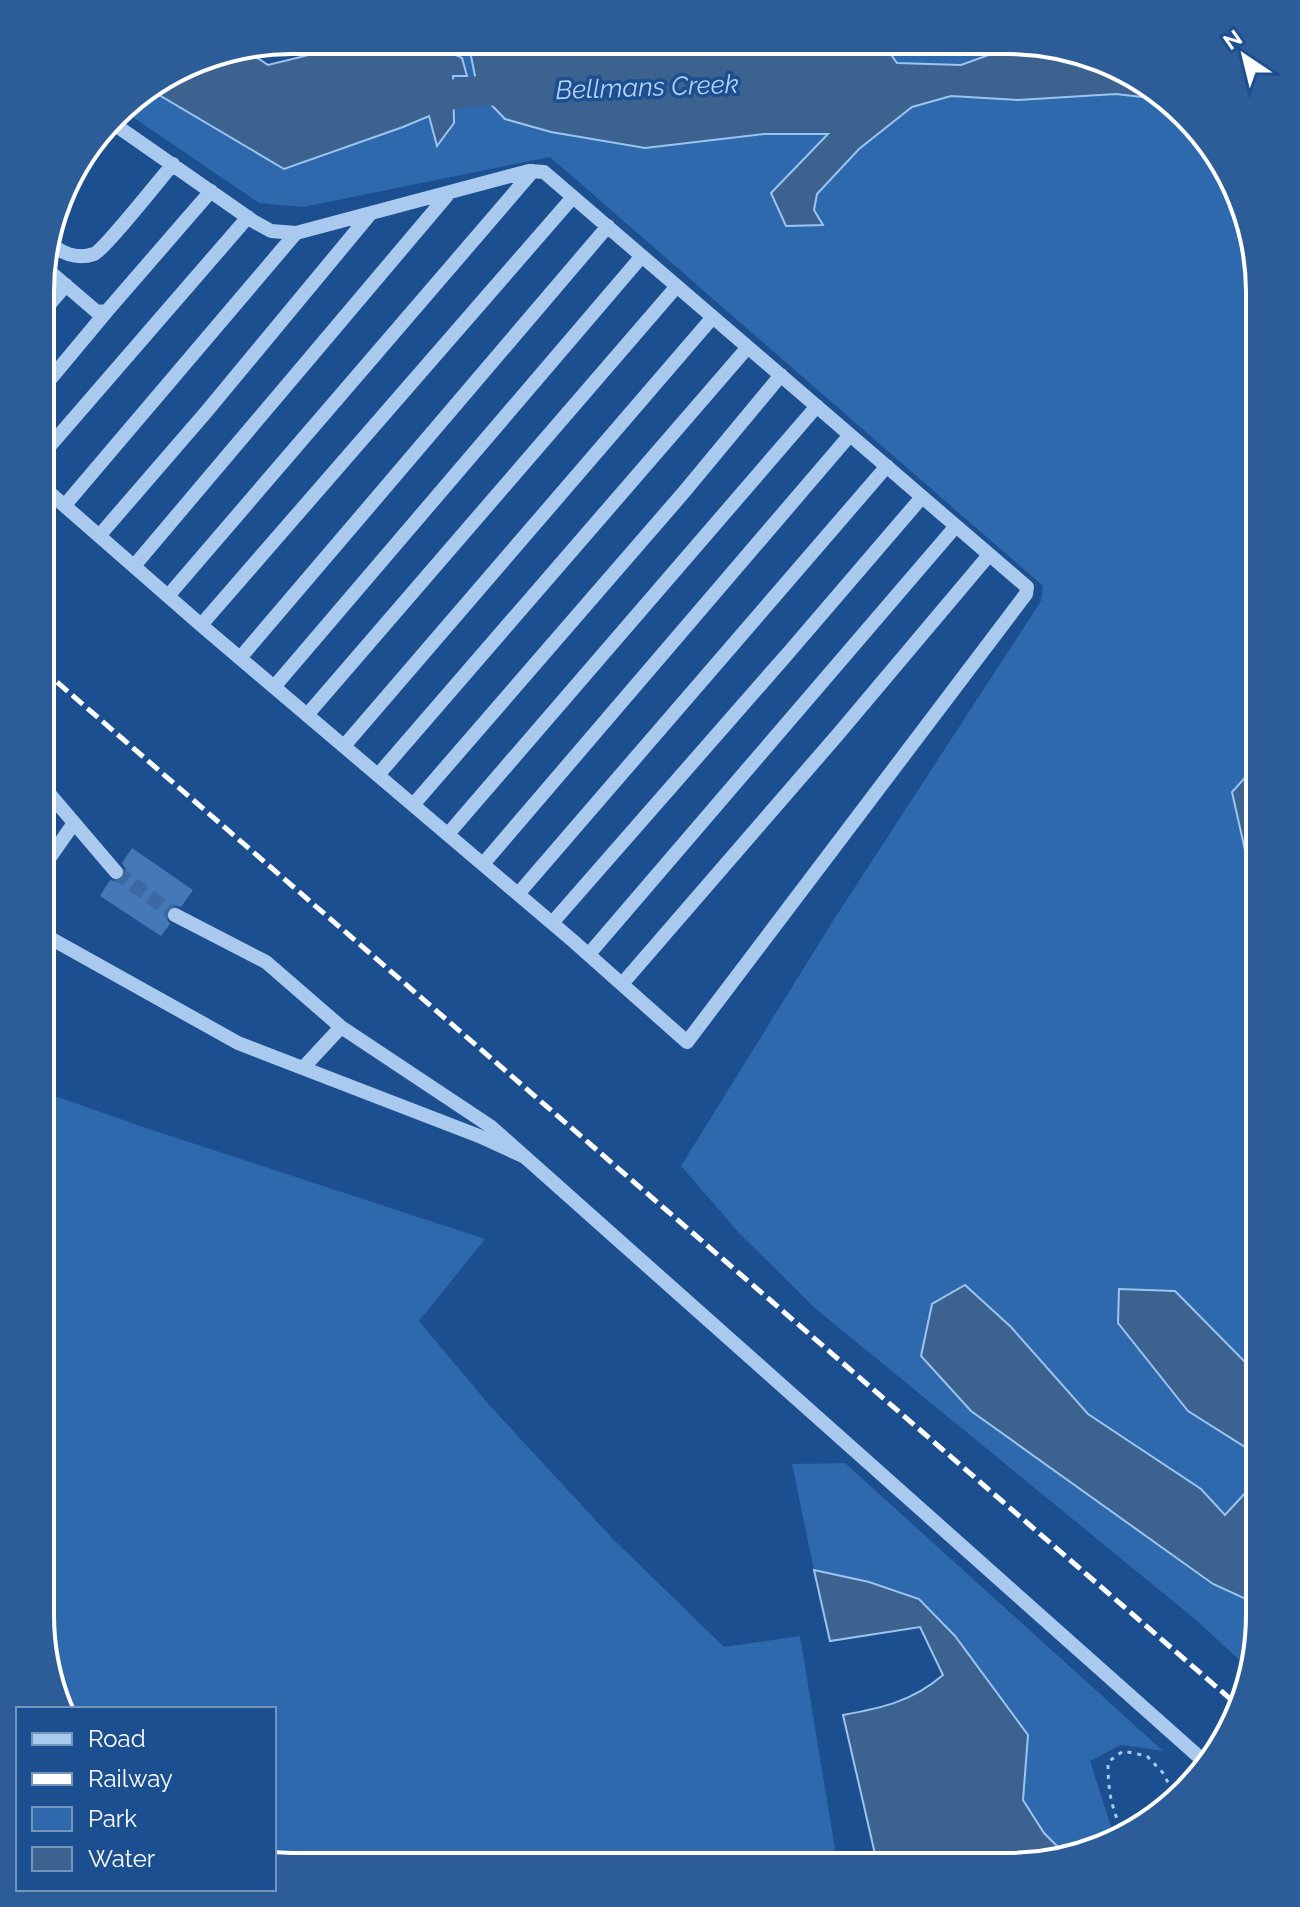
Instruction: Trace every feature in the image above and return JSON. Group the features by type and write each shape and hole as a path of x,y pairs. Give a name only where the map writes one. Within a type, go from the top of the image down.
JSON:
{"lane":[{"path":"54,496 201,625 589,954 687,1042 1026,594 1027,587 544,172 533,171 296,233 271,231 120,128"},
{"path":"58,251 78,257 97,253 173,164"},
{"path":"168,596 533,171"},
{"path":"54,375 211,191"},
{"path":"134,566 450,192"},
{"path":"201,625 573,197"},
{"path":"99,536 371,213"},
{"path":"54,441 248,217"},
{"path":"240,658 608,226"},
{"path":"65,505 296,233"},
{"path":"274,687 642,256"},
{"path":"55,276 97,312 107,311"},
{"path":"54,299 66,285"},
{"path":"307,715 677,286"},
{"path":"344,746 713,317"},
{"path":"378,775 748,347"},
{"path":"413,805 781,375"},
{"path":"448,834 817,406"},
{"path":"483,864 850,435"},
{"path":"518,894 887,466"},
{"path":"552,923 922,497"},
{"path":"589,954 956,526"},
{"path":"622,984 989,555"},
{"path":"54,799 116,872"},
{"path":"54,851 74,823"},
{"path":"175,915 266,962 341,1027 490,1126 1199,1757"},
{"path":"54,940 238,1043 479,1136 525,1157"},
{"path":"303,1068 341,1027"}],"path":[{"path":"1119,1825 1108,1790 1108,1762 1123,1751 1147,1756 1164,1774 1171,1788"}],"green space":[{"path":"891,54 992,54 961,65 897,63"},
{"path":"456,55 471,55 505,119 551,132 645,148 765,134 829,134 771,193 823,225 814,210 817,194 859,149 911,107 951,96 1018,100 1116,94 1144,97 1197,147 1228,201 1244,261 1246,292 1246,777 1232,792 1246,853 1245,1409 1188,1411 1245,1447 1245,1494 1225,1516 1201,1489 1088,1414 1011,1327 965,1285 921,1356 971,1411 1213,1584 1245,1599 1241,1661 1196,1620 816,1309 739,1233 681,1166 833,921 1041,601 1043,586 550,157 303,207 259,203 132,116 159,95 284,169 430,116 438,145 454,123 453,76 467,75 462,58"},
{"path":"54,1096 485,1239 419,1321 491,1407 613,1539 724,1647 800,1636 836,1853 276,1852 276,1707 74,1707 59,1661 54,1615"},
{"path":"845,1463 1163,1751 1121,1745 1090,1761 1112,1829 1058,1847 1044,1833 1023,1800 1028,1735 955,1636 919,1599 869,1582 814,1570 792,1464"}],"water":[{"path":"891,54 897,63 961,65 992,54 1008,54 1069,62 1099,72 1144,97 1116,94 1018,100 951,96 912,107 859,149 817,194 814,210 823,225 786,226 771,193 828,134 765,134 645,148 551,132 505,119 478,91 471,56"},
{"path":"309,55 456,55 462,58 467,76 453,76 454,123 437,146 429,116 284,169 159,95 201,72 231,62 257,58 268,65"},
{"path":"1246,777 1246,853 1232,792"},
{"path":"965,1285 1011,1327 1088,1414 1201,1489 1225,1515 1245,1493 1245,1599 1213,1584 971,1411 921,1356 932,1304"},
{"path":"1119,1289 1175,1291 1245,1362 1245,1447 1188,1411 1118,1323"},
{"path":"814,1570 869,1582 919,1599 955,1636 1028,1735 1023,1800 1044,1833 1058,1847 1008,1853 875,1853 843,1715 896,1702 920,1691 943,1675 920,1627 830,1641"}],"building":[{"path":"132,848 193,890 181,907 174,905 167,910 165,916 170,924 161,936 100,896 110,880 119,882 125,876 126,869 122,863"}],"waterway":[{"name":"Bellmans Creek","path":"412,100 478,91 520,90"}],"tunnel":[{"path":"116,872 175,915"}],"railway":[{"path":"54,679 1230,1699"}]}
